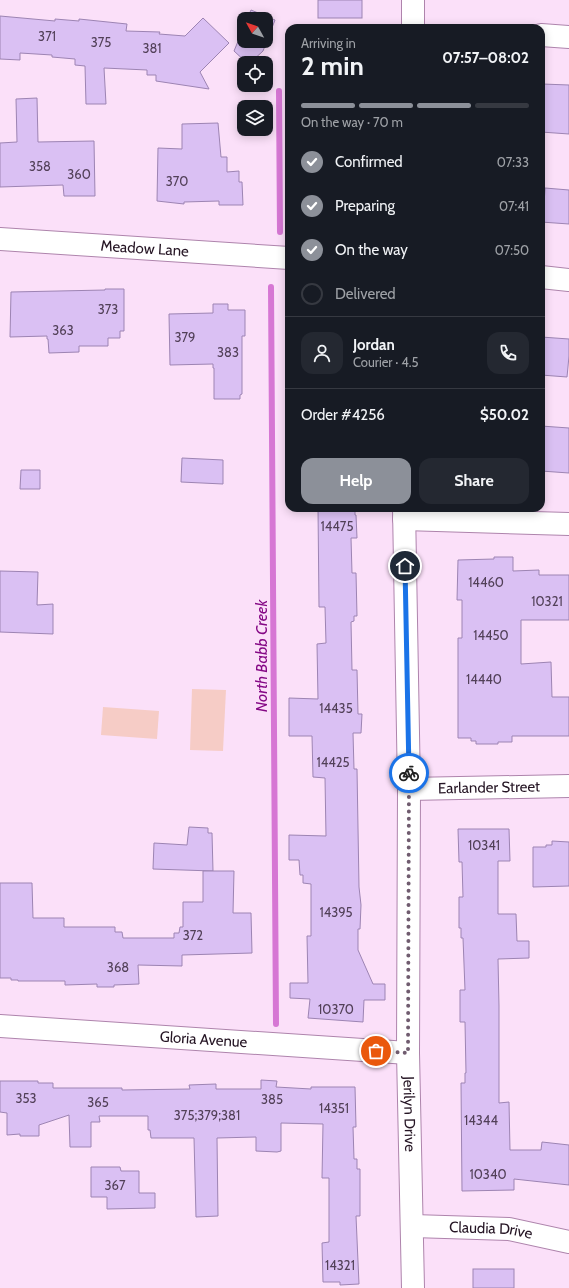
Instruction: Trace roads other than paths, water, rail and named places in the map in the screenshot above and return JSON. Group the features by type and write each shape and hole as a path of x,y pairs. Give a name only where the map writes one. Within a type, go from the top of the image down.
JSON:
{"street":[{"path":"413,0 413,24"},
{"path":"545,35 569,37"},
{"name":"Meadow Lane","path":"0,239 285,258"},
{"path":"545,278 569,280"},
{"path":"404,513 569,524"},
{"name":"Jerilyn Drive","path":"404,513 409,789 408,1053 413,1288"},
{"name":"Earlander Street","path":"409,789 569,786"},
{"name":"Gloria Avenue","path":"0,1026 408,1053"},
{"name":"Claudia Drive","path":"412,1226 509,1229 569,1242"}],"waterway":[{"name":"North Babb Creek","path":"279,91 280,232"},
{"name":"North Babb Creek","path":"271,287 276,1024"}]}
